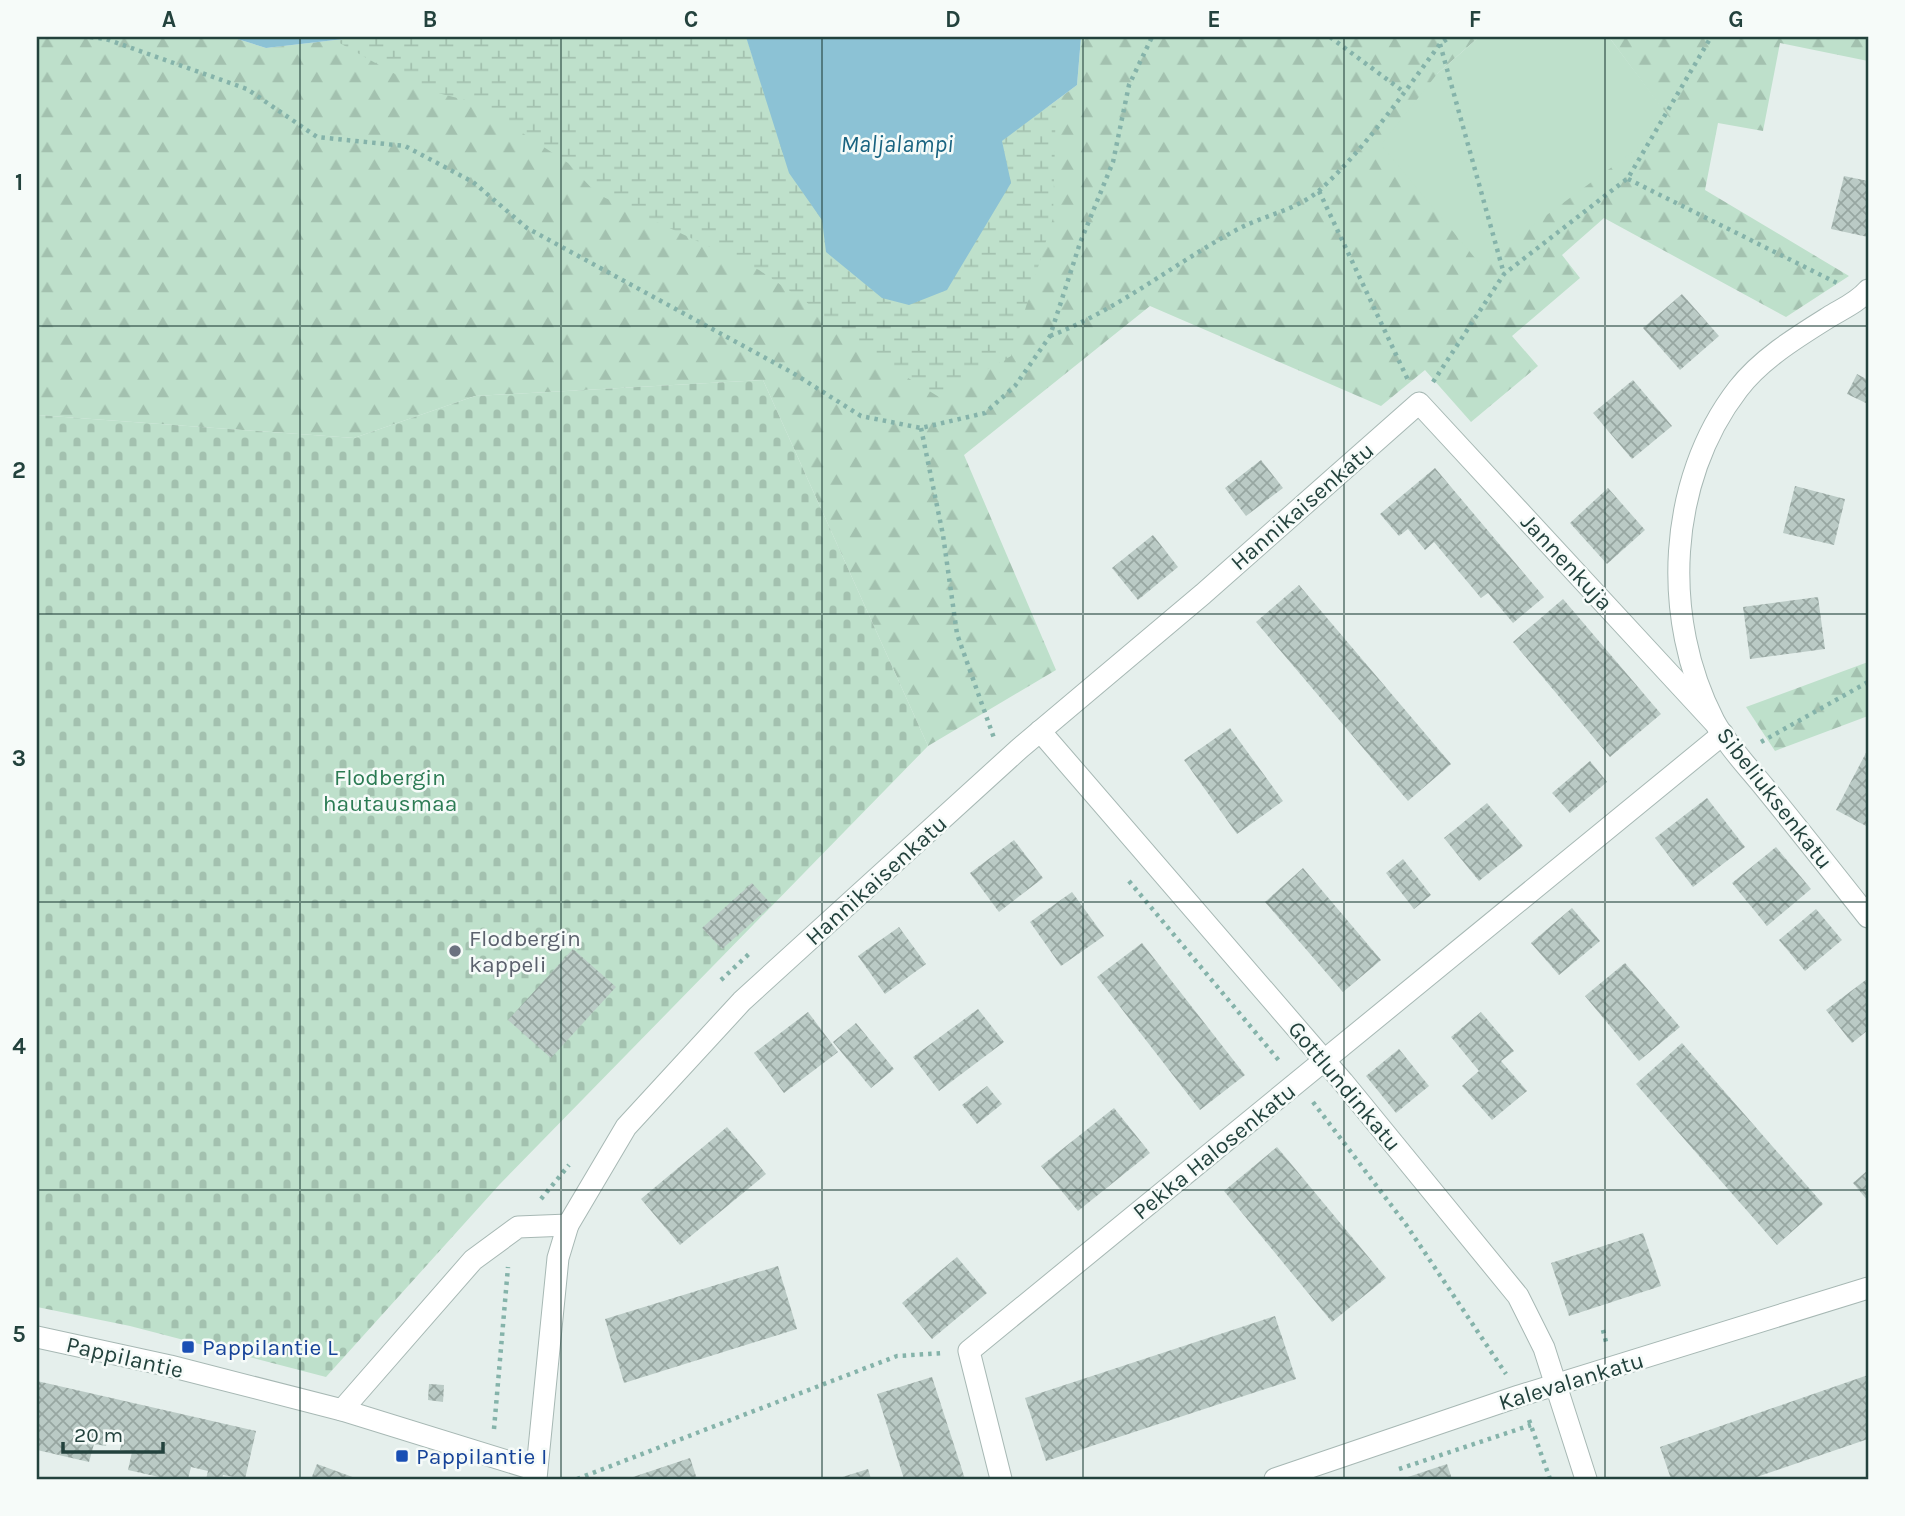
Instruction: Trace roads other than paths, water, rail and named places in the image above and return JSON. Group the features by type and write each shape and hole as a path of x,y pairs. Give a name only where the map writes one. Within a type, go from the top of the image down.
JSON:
{"street":[{"name":"Sibeliuksenkatu","path":"1866,293 1799,336 1749,378 1719,416 1702,450 1684,509 1678,572 1681,614 1689,656 1719,728 1868,917"},
{"name":"Jannenkuja","path":"1419,403 1719,728"},
{"name":"Hannikaisenkatu","path":"536,1475 558,1258 568,1225 626,1127 742,1001 1040,732 1203,594 1419,403"},
{"name":"Pekka Halosenkatu","path":"1002,1479 970,1351 1325,1062 1719,728"},
{"name":"Gottlundinkatu","path":"1040,732 1325,1062 1518,1296 1544,1348 1586,1479"},
{"path":"342,1410 473,1260 518,1227 568,1225"},
{"name":"Kalevalankatu","path":"1275,1479 1556,1385 1868,1288"},
{"name":"Pappilantie","path":"37,1337 170,1366 342,1410 536,1475"}],"water":[{"path":"231,37 361,37 266,48"},
{"name":"Maljalampi","path":"746,37 1081,37 1077,85 1002,141 1011,183 947,290 909,305 882,298 826,252 822,220 789,173"}],"place":[{"name":"Flodbergin kappeli","path":"455,951"},
{"name":"Pappilantie L","path":"188,1347"},
{"name":"Pappilantie I","path":"402,1456"}],"park label":[{"name":"Flodbergin hautausmaa","path":"390,790"}]}
